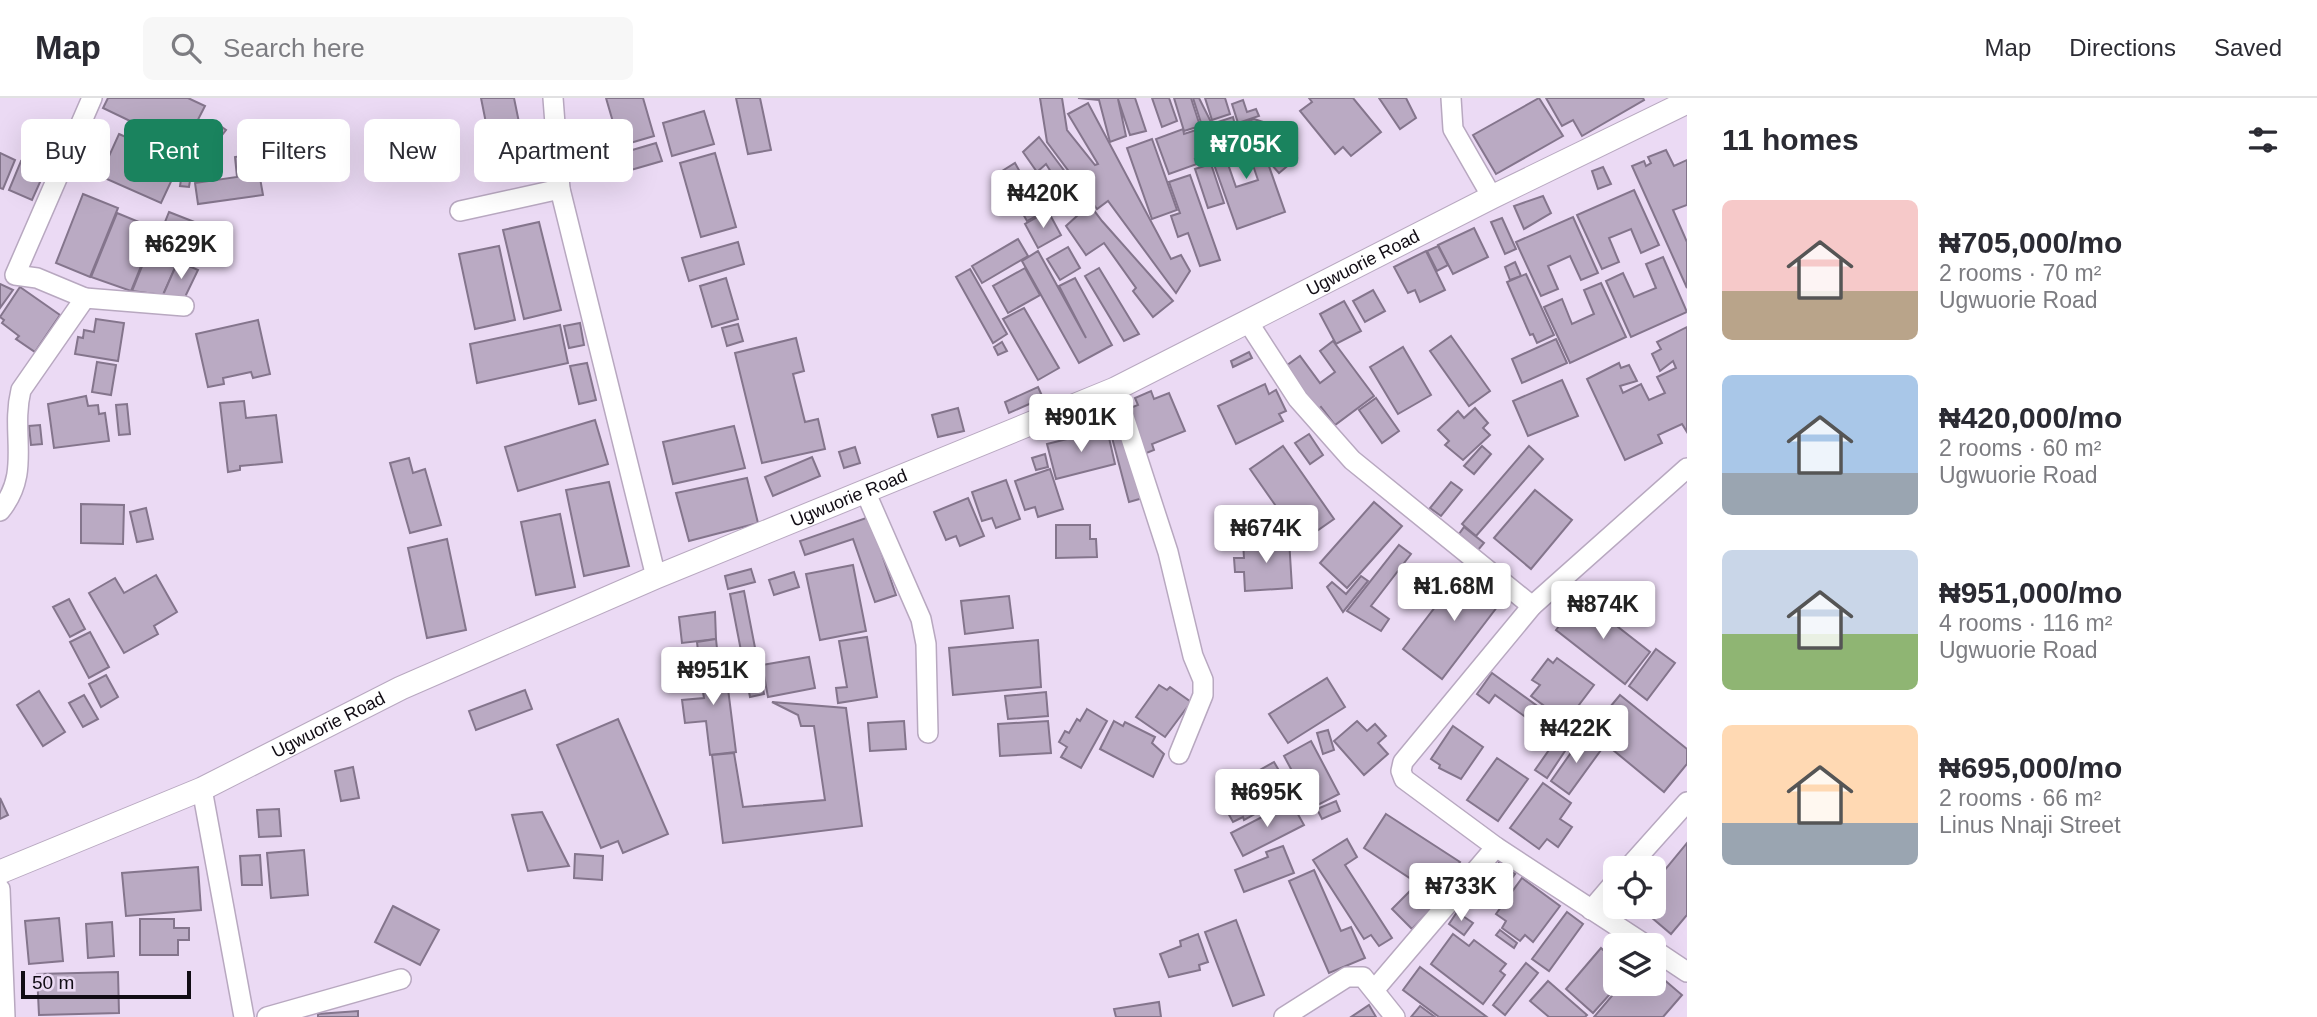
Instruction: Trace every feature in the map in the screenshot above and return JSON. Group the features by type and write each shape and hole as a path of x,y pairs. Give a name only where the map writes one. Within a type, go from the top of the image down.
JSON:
{"street":[{"path":"92,98 8,272 37,278 85,298 184,306"},
{"path":"553,98 560,189 656,577"},
{"path":"1451,98 1453,129 1492,197"},
{"name":"Ugwuorie Road","path":"0,872 202,789 401,688 656,577 1115,389 1492,197 1685,108"},
{"path":"460,211 560,189"},
{"path":"0,511 13,495 19,474 17,407 21,390 85,298"},
{"path":"1248,322 1298,398 1352,460 1532,606"},
{"path":"1115,389 1168,552 1194,656 1203,680 1203,695 1179,754"},
{"path":"1628,933 1496,846 1404,779 1401,771 1404,762 1532,606 1687,468"},
{"path":"865,491 920,619 926,644 928,733"},
{"path":"202,789 244,1017"},
{"path":"1639,856 1687,802"},
{"path":"1375,989 1496,846"},
{"path":"0,889 5,1017"},
{"path":"1591,909 1603,896"},
{"path":"1666,958 1687,972"},
{"path":"1284,1017 1347,977 1363,977 1395,1017"},
{"path":"267,1017 401,979"}],"building":[{"path":"108,98 188,98 205,106 198,119 126,119 103,108"},
{"path":"481,98 514,98 518,119 485,119"},
{"path":"606,98 643,98 654,136 633,142 633,119 612,119"},
{"path":"736,98 760,98 771,150 748,154"},
{"path":"1040,98 1062,98 1067,130 1095,165 1098,164 1068,114 1088,103 1171,259 1181,255 1190,271 1176,293 1108,201 1097,209 1047,142"},
{"path":"1078,98 1135,98 1146,131 1130,135 1118,99 1126,136 1110,142 1099,100"},
{"path":"1152,98 1169,98 1177,121 1162,127"},
{"path":"1174,98 1191,98 1200,126 1184,131"},
{"path":"1193,98 1199,98 1212,124 1233,117 1235,125 1205,135"},
{"path":"1205,98 1225,98 1230,114 1212,120"},
{"path":"1309,98 1353,98 1381,132 1351,156 1343,147 1335,154 1300,111 1312,102"},
{"path":"1379,98 1406,98 1416,118 1400,129"},
{"path":"1539,98 1563,136 1496,174 1473,135"},
{"path":"1546,98 1644,100 1582,136 1573,120 1562,126"},
{"path":"1243,100 1247,112 1256,109 1259,116 1238,123 1232,104"},
{"path":"704,111 714,144 672,156 663,123"},
{"path":"1254,119 1266,123 1258,130 1243,134 1239,124"},
{"path":"1267,123 1297,158 1279,173 1270,163 1280,155 1259,130"},
{"path":"1237,128 1241,140 1222,147 1236,187 1258,180 1243,136 1257,132 1285,212 1237,229 1205,139"},
{"path":"1183,129 1184,134 1199,129 1208,155 1195,159 1197,164 1169,174 1156,139"},
{"path":"119,134 124,136 124,182 171,182 161,203 110,180 110,154"},
{"path":"1039,137 1102,221 1173,301 1153,317 1133,291 1136,288 1104,243 1086,255 1066,226 1078,215 1046,164 1037,172 1023,152"},
{"path":"1152,139 1177,210 1152,219 1127,148"},
{"path":"656,143 662,161 633,169 633,150"},
{"path":"1666,150 1674,166 1687,160 1687,205 1673,210 1687,242 1687,288 1632,166 1644,161 1646,166 1651,163 1648,157"},
{"path":"0,153 15,160 3,189 0,188"},
{"path":"715,153 736,227 701,237 680,163"},
{"path":"21,161 21,182 40,182 32,200 9,190"},
{"path":"1015,163 1025,181 1012,189 1002,171"},
{"path":"1211,164 1224,203 1208,208 1195,169"},
{"path":"1603,167 1611,184 1598,189 1592,171"},
{"path":"1190,175 1220,260 1200,266 1188,233 1178,237 1171,216 1180,213 1169,182"},
{"path":"237,177 237,182 261,182 263,195 198,204 195,183 223,182 223,179"},
{"path":"181,182 190,182 189,187 180,186"},
{"path":"1029,183 1045,211 1027,221 1011,193"},
{"path":"1634,190 1659,245 1641,253 1631,229 1609,238 1619,262 1602,269 1577,215"},
{"path":"83,194 118,208 90,277 56,263"},
{"path":"1543,196 1551,213 1524,229 1514,206"},
{"path":"1048,211 1061,235 1038,248 1025,224"},
{"path":"169,212 210,228 198,258 157,242"},
{"path":"117,213 156,229 131,291 91,277"},
{"path":"1573,217 1598,273 1581,280 1570,256 1548,266 1558,289 1541,296 1516,242"},
{"path":"1502,218 1516,249 1505,254 1491,222"},
{"path":"539,222 561,310 524,319 503,230"},
{"path":"1474,228 1488,257 1453,274 1438,245"},
{"path":"1018,239 1028,256 982,283 972,266"},
{"path":"738,242 744,264 689,281 682,258"},
{"path":"499,246 515,320 475,329 459,254"},
{"path":"1438,246 1448,265 1437,271 1427,251"},
{"path":"1068,247 1080,268 1060,280 1047,259"},
{"path":"149,249 178,261 163,295 132,291"},
{"path":"1038,251 1086,338 1059,286 1075,278 1112,345 1079,363 1022,261"},
{"path":"1426,251 1445,290 1420,302 1415,290 1408,293 1394,267"},
{"path":"1663,257 1687,312 1631,337 1606,281 1623,273 1634,297 1656,288 1646,264"},
{"path":"178,261 198,270 185,297 163,295"},
{"path":"1515,262 1521,276 1510,280 1505,267"},
{"path":"1025,268 1040,295 1008,313 993,286"},
{"path":"1099,268 1139,334 1124,341 1085,276"},
{"path":"970,269 1007,334 993,343 956,277"},
{"path":"1526,274 1554,335 1537,343 1533,334 1530,335 1507,282"},
{"path":"726,278 738,319 712,327 700,286"},
{"path":"1601,283 1626,337 1570,363 1544,307 1562,299 1572,324 1594,314 1584,290"},
{"path":"0,284 13,290 0,308"},
{"path":"20,287 60,315 35,352 16,339 19,336 2,323 4,320 0,317"},
{"path":"1373,290 1385,311 1365,322 1353,301"},
{"path":"1344,301 1361,331 1336,344 1320,314"},
{"path":"1024,308 1059,368 1038,380 1003,319"},
{"path":"96,319 124,323 118,361 75,354 78,337 83,338 84,330 94,332"},
{"path":"258,320 270,374 253,378 251,372 223,378 224,384 208,387 196,334"},
{"path":"580,323 584,345 569,348 564,326"},
{"path":"738,324 743,341 727,346 722,328"},
{"path":"560,325 568,363 477,383 470,344"},
{"path":"1687,327 1687,432 1682,424 1658,435 1662,443 1625,460 1587,379 1619,363 1621,368 1629,365 1637,381 1620,386 1623,393 1641,384 1649,400 1665,393 1657,377 1676,368 1673,361 1660,371 1652,354 1661,349 1657,342"},
{"path":"1451,336 1490,391 1469,406 1430,351"},
{"path":"796,338 804,371 793,374 805,422 818,419 825,449 762,463 735,353"},
{"path":"1556,339 1567,363 1522,383 1512,359"},
{"path":"1333,341 1374,396 1335,425 1321,407 1316,411 1283,368 1300,356 1320,383 1335,372 1320,351"},
{"path":"1002,342 1007,351 998,355 994,347"},
{"path":"1403,347 1431,395 1398,414 1370,367"},
{"path":"1249,352 1252,358 1233,367 1231,361"},
{"path":"97,362 116,365 111,395 92,392"},
{"path":"587,363 596,400 579,404 570,366"},
{"path":"1562,380 1578,416 1528,436 1513,401"},
{"path":"1265,384 1269,394 1276,390 1286,411 1279,414 1283,421 1236,444 1218,406"},
{"path":"1038,387 1043,398 1009,413 1005,402"},
{"path":"1151,391 1154,399 1169,393 1185,431 1152,444 1154,450 1144,454 1125,410 1138,405 1135,398"},
{"path":"86,396 88,406 98,405 99,414 105,413 109,441 54,448 48,404"},
{"path":"1376,398 1399,431 1382,443 1359,410"},
{"path":"244,401 246,418 276,415 282,462 240,466 240,470 228,472 220,403"},
{"path":"127,404 130,434 119,435 116,405"},
{"path":"958,408 964,431 938,437 932,415"},
{"path":"1475,408 1488,423 1483,428 1490,435 1463,460 1445,445 1449,441 1438,430 1458,411 1464,418"},
{"path":"595,420 608,464 518,491 505,447"},
{"path":"40,425 42,444 31,445 29,426"},
{"path":"734,426 745,468 673,484 663,442"},
{"path":"1123,426 1143,498 1129,502 1110,430"},
{"path":"1107,429 1115,464 1056,479 1047,444"},
{"path":"1309,434 1323,455 1310,464 1295,443"},
{"path":"1283,446 1334,519 1301,542 1250,469"},
{"path":"1482,446 1491,454 1474,474 1464,466"},
{"path":"1529,446 1543,459 1476,536 1462,524"},
{"path":"855,447 860,463 844,468 839,452"},
{"path":"1045,454 1048,467 1036,470 1032,458"},
{"path":"812,457 820,476 773,496 765,477"},
{"path":"409,458 413,473 425,469 441,525 410,533 390,463"},
{"path":"1050,469 1063,509 1038,517 1035,507 1025,510 1015,481"},
{"path":"747,478 758,523 689,541 676,493"},
{"path":"1006,480 1020,519 996,528 992,518 982,521 972,492"},
{"path":"609,482 629,566 584,576 566,490"},
{"path":"1451,482 1462,490 1441,516 1430,508"},
{"path":"1535,490 1572,520 1531,569 1494,538"},
{"path":"968,498 984,536 960,546 956,536 946,540 934,512"},
{"path":"1374,502 1402,526 1347,588 1320,563"},
{"path":"81,504 124,505 123,544 81,543"},
{"path":"146,508 153,539 137,542 130,512"},
{"path":"560,514 575,587 536,595 521,522"},
{"path":"869,517 896,595 875,602 853,539 805,555 800,541"},
{"path":"1056,525 1090,525 1090,539 1096,539 1097,557 1056,558"},
{"path":"1464,527 1484,543 1478,550 1459,534"},
{"path":"447,539 466,630 427,638 408,548"},
{"path":"1289,539 1292,588 1245,591 1244,572 1235,572 1234,558 1244,558 1243,542"},
{"path":"1399,545 1411,554 1371,606 1389,619 1381,631 1347,611"},
{"path":"853,565 866,631 820,640 806,574"},
{"path":"1465,568 1504,598 1442,679 1403,649"},
{"path":"751,569 755,582 728,589 725,576"},
{"path":"794,572 799,587 774,595 769,580"},
{"path":"156,575 177,612 154,626 158,634 124,653 89,593 115,578 124,593"},
{"path":"1361,576 1368,581 1343,612 1327,587 1332,582 1346,594"},
{"path":"744,591 764,694 750,697 730,594"},
{"path":"1009,596 1013,628 965,634 961,601"},
{"path":"1581,598 1650,652 1625,684 1556,630"},
{"path":"69,599 85,629 70,637 53,607"},
{"path":"715,612 716,639 682,643 679,617"},
{"path":"90,632 109,667 89,678 70,642"},
{"path":"867,637 877,697 838,703 836,688 847,687 839,641"},
{"path":"716,639 718,658 699,660 697,642"},
{"path":"1038,640 1041,687 953,695 949,648"},
{"path":"1656,649 1675,663 1647,700 1629,686"},
{"path":"724,657 736,752 710,755 706,721 685,723 682,700 704,698 698,661"},
{"path":"809,657 815,688 768,697 762,665"},
{"path":"1557,658 1594,685 1566,722 1531,696 1540,685 1532,680 1548,659 1553,663"},
{"path":"1492,673 1577,735 1567,747 1495,695 1489,703 1477,694"},
{"path":"106,675 118,697 101,707 89,684"},
{"path":"1327,678 1345,707 1288,743 1269,714"},
{"path":"1159,685 1167,690 1170,687 1191,702 1165,737 1136,717"},
{"path":"525,690 532,709 476,730 469,711"},
{"path":"39,691 65,732 43,746 17,705"},
{"path":"1046,692 1048,716 1008,719 1005,696"},
{"path":"84,695 98,719 83,727 69,703"},
{"path":"1620,695 1687,749 1687,764 1664,792 1590,731"},
{"path":"772,702 846,708 862,826 723,843 712,755 734,753 743,807 825,800 814,726 801,726 798,715"},
{"path":"1087,709 1107,721 1081,768 1061,757 1067,747 1059,742 1065,731 1069,733"},
{"path":"618,719 668,834 623,853 618,841 601,848 557,745"},
{"path":"904,721 906,749 870,751 868,723"},
{"path":"1048,721 1051,753 1000,756 998,724"},
{"path":"1114,721 1123,726 1125,722 1155,737 1152,743 1164,754 1153,777 1100,749"},
{"path":"1357,721 1367,731 1375,724 1386,736 1378,743 1388,754 1364,775 1334,741"},
{"path":"1453,726 1483,747 1461,779 1439,768 1440,765 1431,759"},
{"path":"1328,730 1334,750 1323,754 1317,733"},
{"path":"1582,737 1601,750 1569,794 1551,781"},
{"path":"1556,740 1567,748 1547,778 1535,770"},
{"path":"1311,741 1339,794 1312,808 1284,756"},
{"path":"1497,758 1528,779 1498,821 1467,800"},
{"path":"1274,762 1292,793 1244,820 1243,817 1233,822 1219,797 1228,793 1226,789"},
{"path":"353,767 359,798 341,801 335,771"},
{"path":"1543,783 1571,803 1560,819 1572,827 1558,847 1547,839 1539,849 1510,828"},
{"path":"0,798 8,815 0,819"},
{"path":"1336,801 1340,811 1322,819 1317,809"},
{"path":"1291,802 1304,825 1243,856 1231,833"},
{"path":"279,809 281,836 259,837 257,810"},
{"path":"542,812 569,866 528,871 512,815"},
{"path":"1386,814 1460,862 1437,896 1364,848"},
{"path":"1347,839 1357,857 1345,865 1392,938 1379,946 1371,935 1364,939 1313,860"},
{"path":"1687,843 1687,915 1671,934 1653,919 1666,919 1666,868"},
{"path":"1283,846 1294,873 1244,892 1235,870 1268,857 1266,852"},
{"path":"304,850 308,895 271,898 267,853"},
{"path":"575,854 603,856 602,880 574,878"},
{"path":"260,855 262,885 242,885 240,856"},
{"path":"1499,863 1515,874 1492,905 1477,894"},
{"path":"198,867 201,910 126,916 122,873"},
{"path":"1314,870 1341,931 1351,927 1365,958 1329,973 1289,881"},
{"path":"1522,878 1560,906 1533,942 1525,935 1520,941 1502,928 1506,921 1496,914"},
{"path":"1413,888 1433,907 1412,929 1392,909"},
{"path":"393,906 439,930 420,965 375,942"},
{"path":"1457,912 1473,923 1464,935 1449,924"},
{"path":"1567,912 1583,924 1549,971 1532,959"},
{"path":"59,918 63,961 29,964 25,921"},
{"path":"140,919 174,919 174,928 189,928 189,940 178,940 178,955 140,955"},
{"path":"1236,920 1264,995 1233,1006 1205,932"},
{"path":"112,922 114,956 88,958 86,924"},
{"path":"1500,930 1517,943 1514,948 1496,935"},
{"path":"1198,934 1208,962 1199,965 1200,970 1169,977 1160,954 1181,946 1180,941"},
{"path":"1453,934 1469,946 1474,940 1506,964 1500,971 1505,975 1483,1004 1431,964"},
{"path":"1601,948 1603,996 1608,996 1593,1013 1566,989"},
{"path":"1526,963 1538,973 1505,1015 1493,1005"},
{"path":"1420,967 1487,1017 1439,1017 1403,990"},
{"path":"118,972 119,1013 39,1015 37,974"},
{"path":"1548,981 1587,1015 1549,1017 1530,1001"},
{"path":"1666,981 1682,995 1663,1017 1594,1017 1612,996 1666,996"},
{"path":"1159,1002 1161,1017 1116,1017 1114,1009"},
{"path":"1369,1005 1376,1017 1351,1017"},
{"path":"1420,1006 1435,1017 1411,1017"},
{"path":"358,1011 358,1017 318,1017 318,1014"}]}
